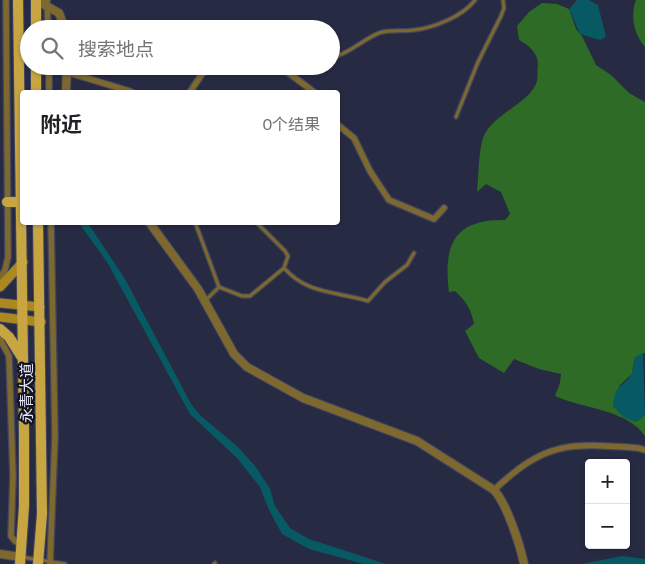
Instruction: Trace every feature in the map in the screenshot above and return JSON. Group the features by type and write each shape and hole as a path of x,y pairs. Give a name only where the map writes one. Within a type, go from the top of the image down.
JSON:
{"main road":[{"name":"永青大道","path":"18,0 20,101"},
{"path":"36,0 36,20"},
{"path":"36,75 36,90"},
{"path":"7,202 20,202"},
{"name":"永青大道","path":"20,561 24,506 22,225"},
{"name":"永青大道","path":"38,225 41,322 42,514 38,562"},
{"path":"0,287 23,259 39,256"},
{"path":"0,303 40,307"},
{"path":"0,317 41,322"},
{"path":"0,329 9,337 23,362 41,366"}],"street":[{"path":"0,278 7,263 6,0"},
{"path":"36,0 47,2 60,14 62,20"},
{"path":"47,2 48,20"},
{"path":"49,75 49,90"},
{"path":"66,90 67,75"},
{"path":"84,75 126,90"},
{"path":"191,90 201,75"},
{"path":"291,75 311,90"},
{"path":"340,127 354,138 389,200 434,219 444,208"},
{"path":"50,563 55,436 51,225"},
{"path":"151,225 205,301 234,354 251,370 309,401 417,441 494,490 500,499 514,533 524,564"},
{"path":"0,339 9,356 13,476 11,536 14,541 22,544"},
{"path":"494,490 530,459 556,449 591,445 645,450"},
{"path":"0,554 20,561"}],"lane":[{"path":"340,56 380,33 417,30 432,25 463,12 475,0"},
{"path":"456,117 478,62 501,16 504,8 503,0"},
{"path":"196,225 219,287 242,296 250,296 284,268 288,256 259,225"},
{"path":"284,268 293,278 308,287 368,300 385,282 407,265 414,253"},
{"path":"205,301 219,287"},
{"path":"20,561 64,564"}],"green space":[{"path":"636,0 645,0 645,47 634,25 633,12"},
{"path":"542,3 557,4 569,9 576,29 582,36 596,65 611,75 629,93 645,102 645,353 635,357 632,374 619,386 636,422 645,415 645,436 637,427 616,415 555,396 561,374 539,369 514,359 504,373 479,358 465,331 474,324 470,310 455,291 449,292 448,261 456,238 463,230 474,224 505,220 510,214 501,192 486,184 477,192 480,152 483,137 491,125 522,101 534,88 537,81 538,61 535,53 519,40 517,26 529,12"}],"shaded area":[{"path":"577,0 589,0 598,5 606,37 600,40 580,34 569,9"},
{"path":"80,225 89,225 125,279 191,404 202,417 237,446 256,467 270,489 275,506 290,528 309,539 386,564 364,564 309,549 282,534 269,510 260,487 237,458 190,414 107,262"},
{"path":"643,353 645,415 636,422 623,417 613,406 616,392 632,373 635,357"},
{"path":"623,556 645,559 645,564 581,564"}]}
